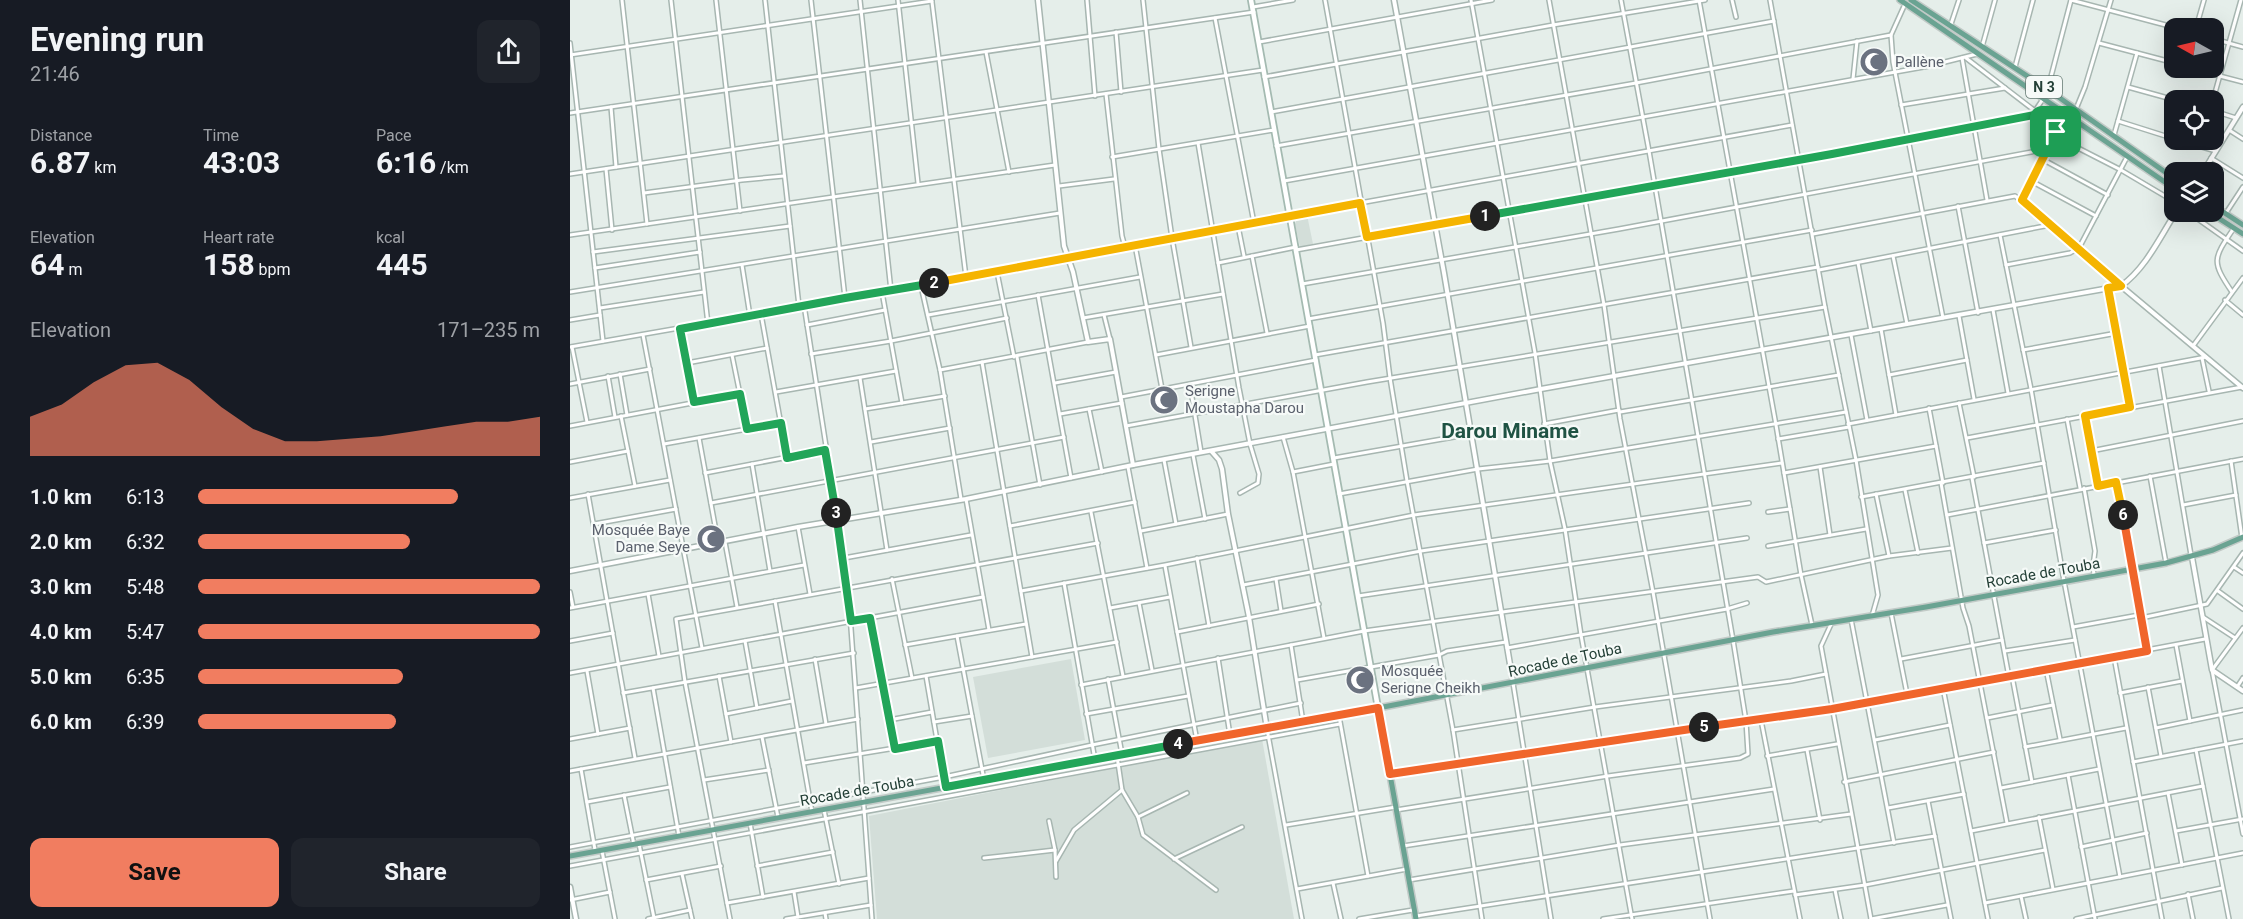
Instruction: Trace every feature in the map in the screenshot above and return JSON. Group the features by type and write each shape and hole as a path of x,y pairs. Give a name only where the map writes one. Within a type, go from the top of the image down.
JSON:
{"main road":[{"path":"1251,0 1415,915"},
{"name":"N 3","path":"1905,1 1918,5 2047,89 2164,171"},
{"name":"N 3","path":"1918,5 1977,54 2164,182"},
{"path":"2226,213 2243,225"},
{"path":"2224,222 2243,234"},
{"name":"Rocade de Touba","path":"570,856 1267,729 1832,621 1891,613 2166,563 2192,557 2242,537"}],"street":[{"path":"622,0 647,224"},
{"path":"671,0 708,324"},
{"path":"716,0 740,211"},
{"path":"765,0 799,306"},
{"path":"811,0 845,298"},
{"path":"860,0 891,291"},
{"path":"898,0 918,183"},
{"path":"1038,0 1064,246 1069,258 1088,342"},
{"path":"1087,0 1095,96"},
{"path":"1143,0 1172,238 1191,347"},
{"path":"570,113 1215,18 1293,0"},
{"path":"1325,0 1380,306 1407,481 1453,730 1482,919"},
{"path":"1394,0 1478,469 1532,789 1551,919"},
{"path":"1258,42 1492,0"},
{"path":"1549,0 1598,267 1632,485 1640,518 1710,919"},
{"path":"1286,825 1746,756 1748,750 1746,721 1741,687 1703,475 1674,292 1621,0"},
{"path":"1264,77 1553,24 1705,0"},
{"path":"1732,0 1736,17"},
{"path":"1770,0 1825,307 1856,460 1879,597 1873,608 1872,616"},
{"path":"1950,26 1959,0"},
{"path":"1982,47 1995,0"},
{"path":"2014,69 2033,0"},
{"path":"2047,89 2071,0 2164,25"},
{"path":"2076,109 2085,87 2111,0"},
{"path":"2199,18 2204,0"},
{"path":"2224,60 2241,0"},
{"path":"571,55 932,1 952,179 966,277"},
{"path":"1699,1 1801,575 1812,625"},
{"path":"1905,1 1891,34 1901,105 1944,318"},
{"path":"1471,2 1535,353 1550,461 1565,529 1581,635 1602,742 1631,917"},
{"path":"1215,18 1254,223"},
{"path":"1270,112 1774,21"},
{"path":"1116,33 1121,92"},
{"path":"1276,146 1636,83 1891,34"},
{"path":"1853,79 1857,41"},
{"path":"2224,42 2243,47"},
{"path":"570,43 603,341"},
{"path":"2099,43 2164,60"},
{"path":"986,52 1009,172"},
{"path":"2114,135 2137,53"},
{"path":"1283,181 1853,79 1977,54"},
{"path":"1964,58 2039,114 2056,132 2164,195"},
{"path":"1964,58 1968,94 1987,200"},
{"path":"570,174 1263,70"},
{"path":"2224,77 2243,82"},
{"path":"1901,105 2005,87"},
{"path":"2128,87 2164,97"},
{"path":"1106,94 1112,157 1125,247"},
{"path":"2035,111 2043,99"},
{"path":"611,107 616,166"},
{"path":"2209,162 2243,107"},
{"path":"1218,263 1799,160 2039,114"},
{"path":"2022,200 2066,114"},
{"path":"2224,114 2236,118"},
{"path":"2118,121 2164,135"},
{"path":"587,422 571,347 921,286 1290,215 1792,124"},
{"path":"1112,157 1274,130"},
{"path":"2229,130 2243,139"},
{"path":"1198,143 1242,405 1259,479 1258,483 1240,493"},
{"path":"1302,284 1806,195 2048,149"},
{"path":"2006,265 2070,253 2079,248 2128,157"},
{"path":"2211,158 2243,178"},
{"path":"2042,159 2108,195"},
{"path":"570,235 788,205 918,183 1057,165"},
{"path":"606,168 612,230"},
{"path":"644,193 736,180 784,177"},
{"path":"1059,186 1115,179"},
{"path":"2031,181 2096,216"},
{"path":"2226,213 2243,187"},
{"path":"1308,319 1742,242 1922,214 2013,196 2022,200 2242,387"},
{"path":"1958,206 1978,313"},
{"path":"570,292 1062,212"},
{"path":"570,571 798,527 964,500 1134,465 1466,405 1540,389 2014,307 2121,286 2141,268 2170,222"},
{"path":"2202,222 2243,251"},
{"path":"1121,397 1190,385 1454,330 1893,256 2050,225"},
{"path":"593,252 790,226"},
{"path":"1238,226 1244,257"},
{"path":"2232,292 2218,272 2216,265 2218,253 2234,228"},
{"path":"2000,235 2031,389 2064,581 2120,877"},
{"path":"1135,245 1162,389"},
{"path":"595,268 699,252"},
{"path":"1252,256 1267,333"},
{"path":"1893,256 1906,324"},
{"path":"1858,262 1871,331"},
{"path":"742,265 750,316"},
{"path":"997,272 1040,485"},
{"path":"928,315 1140,277"},
{"path":"2193,346 2243,278"},
{"path":"921,286 940,370 954,456 989,630"},
{"path":"2108,288 2130,407"},
{"path":"600,308 704,292"},
{"path":"882,292 902,403"},
{"path":"1083,318 1223,294"},
{"path":"1038,295 1071,478"},
{"path":"2225,300 2243,315"},
{"path":"804,305 848,587 862,754 872,919"},
{"path":"1126,426 1535,353 1825,307"},
{"path":"807,325 885,310"},
{"path":"1993,310 2008,393"},
{"path":"761,314 787,458"},
{"path":"570,320 600,315"},
{"path":"1104,315 1134,465"},
{"path":"1959,316 1974,399"},
{"path":"811,354 1007,318"},
{"path":"1155,355 1310,326"},
{"path":"680,329 694,402"},
{"path":"1881,329 1896,415"},
{"path":"2023,350 2117,333"},
{"path":"644,335 694,615 702,648"},
{"path":"1851,335 1867,420"},
{"path":"940,370 1110,339"},
{"path":"687,363 768,348"},
{"path":"732,355 747,429"},
{"path":"1778,440 1974,399 2204,357"},
{"path":"2204,357 2209,392"},
{"path":"1889,375 1967,360"},
{"path":"982,362 1032,657"},
{"path":"2159,366 2199,606 2243,834"},
{"path":"570,384 650,369"},
{"path":"776,392 896,371"},
{"path":"1055,383 1116,372"},
{"path":"620,374 627,415"},
{"path":"1544,424 1839,375"},
{"path":"608,376 615,417"},
{"path":"860,378 887,550"},
{"path":"1190,385 1202,454"},
{"path":"1967,438 2242,387"},
{"path":"570,426 740,394"},
{"path":"865,409 945,396"},
{"path":"1959,402 1993,594 2032,783"},
{"path":"1060,414 1122,403"},
{"path":"1929,408 1952,548 2007,823"},
{"path":"1089,409 1102,472"},
{"path":"1339,494 1478,469 1550,461 1846,412"},
{"path":"621,416 635,486"},
{"path":"2085,416 2098,486"},
{"path":"2067,419 2095,551 2094,576"},
{"path":"2091,451 2243,422"},
{"path":"664,444 781,423"},
{"path":"871,442 950,428"},
{"path":"1293,472 1402,446 1471,434"},
{"path":"711,503 1064,437"},
{"path":"1283,437 1293,472 1324,639"},
{"path":"699,438 718,543"},
{"path":"1784,474 1936,446"},
{"path":"705,473 825,450"},
{"path":"570,462 628,451"},
{"path":"1212,452 1219,460 1302,919"},
{"path":"1193,455 1205,519"},
{"path":"1947,515 2243,459"},
{"path":"1164,460 1176,524"},
{"path":"2231,461 2242,537"},
{"path":"1861,497 2044,463"},
{"path":"752,464 770,571"},
{"path":"1021,591 1305,538 1414,515 1782,464"},
{"path":"1128,467 1147,568"},
{"path":"1820,467 1830,535"},
{"path":"2150,476 2166,563"},
{"path":"570,498 670,480"},
{"path":"2116,482 2134,569 2147,651"},
{"path":"1905,489 1918,553"},
{"path":"588,494 635,759"},
{"path":"1876,494 1889,556"},
{"path":"2183,506 2236,495"},
{"path":"1009,526 1135,502"},
{"path":"1243,585 1421,551 1749,503"},
{"path":"594,524 676,509"},
{"path":"1768,512 1790,509"},
{"path":"1091,512 1123,676"},
{"path":"1141,531 1228,514"},
{"path":"798,527 810,594"},
{"path":"1768,546 1866,529"},
{"path":"1984,543 2056,530"},
{"path":"844,558 971,535"},
{"path":"1358,596 1747,538"},
{"path":"725,542 737,607"},
{"path":"730,919 685,682 676,619 1098,543"},
{"path":"1081,685 1254,651 1433,620 1502,613 1722,581 1758,577 1766,582 1889,556 1952,548"},
{"path":"2073,627 2207,604 2243,553"},
{"path":"1197,558 1209,626"},
{"path":"570,592 571,608 804,565"},
{"path":"1165,565 1197,741"},
{"path":"2234,567 2243,573"},
{"path":"892,579 912,678"},
{"path":"1276,579 1281,611"},
{"path":"1064,583 1095,760"},
{"path":"2218,591 2243,609"},
{"path":"648,594 659,656"},
{"path":"570,673 982,597"},
{"path":"1110,608 1170,597"},
{"path":"775,601 812,812"},
{"path":"1139,603 1152,670"},
{"path":"1507,648 1658,622 1727,609 1746,603"},
{"path":"1177,632 1319,604"},
{"path":"1891,613 1907,694"},
{"path":"2201,616 2235,638"},
{"path":"870,618 895,749"},
{"path":"1851,619 1894,843"},
{"path":"1832,621 1821,644 1837,744 1871,919 1947,905"},
{"path":"905,645 1026,624"},
{"path":"2212,670 2243,628"},
{"path":"570,641 613,633"},
{"path":"957,636 984,780"},
{"path":"1390,774 1832,709 2205,639"},
{"path":"1901,659 2002,640"},
{"path":"2005,651 2076,640"},
{"path":"745,641 757,708"},
{"path":"856,688 1117,642"},
{"path":"1297,680 1506,642"},
{"path":"1291,645 1303,722"},
{"path":"2176,645 2190,721"},
{"path":"623,693 854,653"},
{"path":"2114,657 2162,919"},
{"path":"1218,658 1230,735"},
{"path":"815,659 826,724"},
{"path":"2046,669 2060,739"},
{"path":"587,670 598,734"},
{"path":"2212,670 2243,691"},
{"path":"1453,730 1519,718 1791,681 1826,674"},
{"path":"719,676 731,742"},
{"path":"926,676 946,787"},
{"path":"2237,687 2243,678"},
{"path":"1108,679 1120,739 1118,765 1122,790 1138,817 1145,838 1216,890"},
{"path":"2120,693 2182,681"},
{"path":"2148,687 2161,757"},
{"path":"653,688 679,836"},
{"path":"1943,688 1988,919"},
{"path":"1086,714 1188,696"},
{"path":"726,714 792,701"},
{"path":"570,848 944,777 1301,703"},
{"path":"1987,718 2053,705"},
{"path":"2156,728 2243,711"},
{"path":"889,720 932,712"},
{"path":"1339,715 1368,876"},
{"path":"934,722 972,716"},
{"path":"570,771 858,719"},
{"path":"1761,720 1800,919"},
{"path":"570,866 1340,724"},
{"path":"1875,740 1950,725"},
{"path":"570,739 630,728"},
{"path":"2025,747 2126,728"},
{"path":"762,736 778,818"},
{"path":"804,763 938,741"},
{"path":"2133,762 2243,741"},
{"path":"1767,756 1837,744"},
{"path":"1807,750 1820,820"},
{"path":"2196,750 2229,919"},
{"path":"1844,782 1994,752"},
{"path":"581,769 594,843 604,859 615,919"},
{"path":"2001,788 2099,769"},
{"path":"704,780 768,770"},
{"path":"2068,775 2095,917"},
{"path":"587,802 670,786"},
{"path":"1971,831 2202,786"},
{"path":"1403,846 1774,789"},
{"path":"1056,861 1074,830 1122,790"},
{"path":"1138,817 1187,793"},
{"path":"2168,793 2182,865"},
{"path":"624,795 632,836 640,852 654,918"},
{"path":"1888,808 1964,795"},
{"path":"1928,801 1950,919"},
{"path":"824,810 839,884"},
{"path":"1409,880 1542,860 1620,845 1820,820 1851,814"},
{"path":"2039,817 2053,889"},
{"path":"2176,831 2241,819"},
{"path":"1049,821 1055,850 1056,877"},
{"path":"750,823 763,897"},
{"path":"1174,859 1242,827"},
{"path":"2081,847 2147,833"},
{"path":"1359,919 1415,915 1935,836"},
{"path":"984,858 1055,850"},
{"path":"1603,919 1631,917 1707,903 1835,890 2045,850"},
{"path":"757,866 833,852"},
{"path":"1985,903 2243,853"},
{"path":"646,880 721,866"},
{"path":"1297,889 1407,869"},
{"path":"682,873 692,919"},
{"path":"727,903 868,879"},
{"path":"1333,882 1341,919"},
{"path":"570,887 576,919"},
{"path":"2076,919 2095,917 2159,900 2222,888"},
{"path":"1835,890 1841,919"},
{"path":"571,900 610,892"},
{"path":"794,892 798,917"},
{"path":"2188,894 2193,919"},
{"path":"2021,896 2026,919"},
{"path":"786,919 871,905"},
{"path":"648,919 690,910"},
{"path":"1907,912 1908,919"},
{"path":"825,913 826,919"}],"shaded area":[{"path":"1307,215 1313,244 1300,247 1295,224 1298,216"},
{"path":"1071,659 1085,740 988,758 973,677"},
{"path":"1262,739 1294,919 877,919 869,816"}],"place":[{"name":"Pallène","path":"1874,62"},
{"name":"Serigne Moustapha Darou","path":"1164,400"},
{"name":"Mosquée Baye Dame Seye","path":"711,539"},
{"name":"Mosquée Serigne Cheikh","path":"1360,680"}],"district":[{"name":"Darou Miname","path":"1510,431"}],"route":[{"path":"2039,114 2056,132 2022,200 2121,286 2108,288 2130,407 2085,416 2098,486 2116,482 2134,569 2147,651 1832,709 1677,730 1525,755 1390,774 1378,708 946,787 938,741 895,749 870,618 851,621 844,558 825,450 787,458 781,423 747,429 740,394 694,402 680,329 1360,203 1367,237 1832,154 2039,114"}]}
